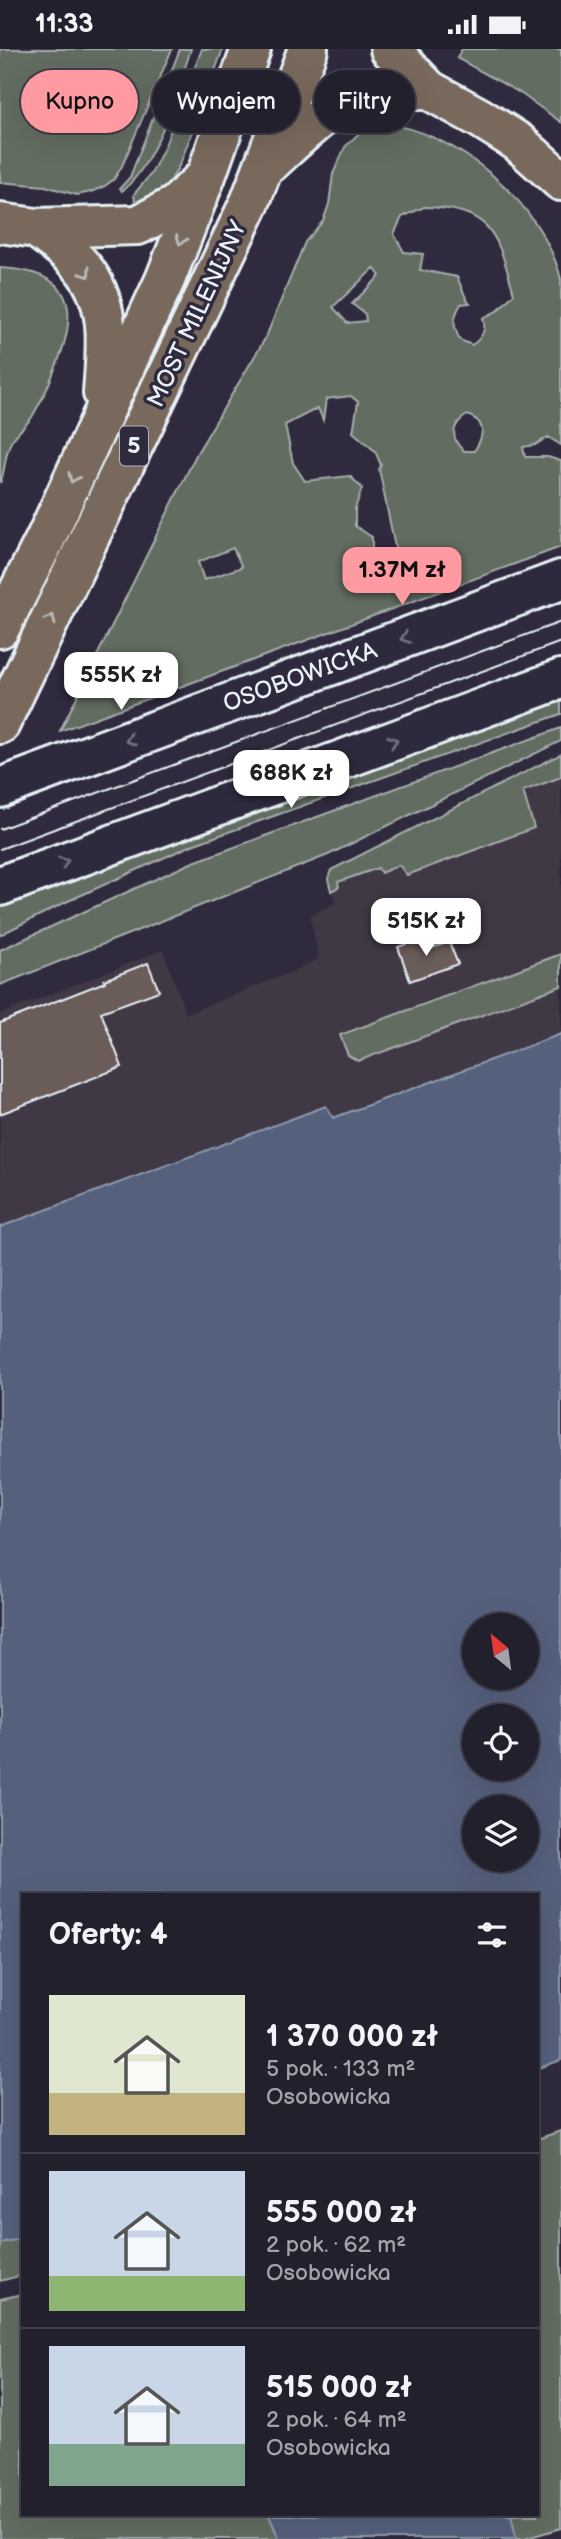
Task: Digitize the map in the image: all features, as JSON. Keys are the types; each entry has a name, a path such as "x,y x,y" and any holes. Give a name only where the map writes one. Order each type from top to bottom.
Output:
{"main road":[{"name":"5","path":"0,628 45,540 165,280 206,176 251,49"},
{"name":"5","path":"265,167 308,49"},
{"path":"390,49 429,90 518,142 561,181"},
{"path":"265,167 310,127 356,96 387,90 429,90"},
{"name":"MOST MILENIJNY","path":"0,724 108,502 265,167"},
{"path":"18,226 138,225 176,205 206,176"},
{"path":"18,226 82,266 102,299 107,333 101,416"}],"street":[{"name":"OSOBOWICKA","path":"0,788 561,580"},
{"path":"0,886 561,679"}],"shaded area":[{"path":"561,777 561,1034 333,1118 326,1106 0,1227 0,1014 163,950 186,1014 284,975 319,959 310,916 336,903 331,891 339,887 337,883 379,867 381,873 399,864 533,828 523,791"}],"green space":[{"path":"0,49 172,49 163,70 152,70 152,96 138,129 138,70 21,70 21,133 136,133 114,179 91,192 77,195 45,186 0,182"},
{"path":"180,49 191,49 184,70 172,70"},
{"path":"202,49 223,49 215,70 194,70"},
{"path":"462,49 561,49 561,122 520,93 457,58"},
{"path":"152,121 152,133 160,133 145,163 122,191 120,188 130,177"},
{"path":"415,131 439,140 493,175 516,198 536,224 551,251 561,279 561,445 548,437 535,445 523,447 525,457 548,457 561,461 561,547 60,731 197,453 266,337 305,242 323,221 329,204 333,174 345,147 359,133 415,133","holes":["424,207 465,213 478,220 488,229 502,255 514,294 497,311 483,318 483,333 472,345 460,340 455,326 456,314 461,304 470,303 457,277 420,270 423,254 404,252 394,234 402,217","374,268 380,276 352,304 365,314 366,321 347,323 333,307","351,396 358,402 353,432 375,451 381,465 379,469 396,552 386,560 372,554 372,537 355,526 355,509 362,488 350,476 305,481 293,463 285,425 318,408 323,420 326,399","467,415 481,425 480,440 474,451 464,451 456,442 455,428","233,548 242,567 204,580 198,562","437,555 448,564 451,572 413,588 391,590 386,584 411,575 413,566 420,564 423,573 433,570 432,558"]},
{"path":"170,133 192,133 170,182 156,199 136,211 134,194 151,174"},
{"path":"0,268 43,276 56,285 65,297 68,328 42,399 32,417 11,442 0,483"},
{"path":"561,695 561,714 192,845 0,935 0,899"},
{"path":"561,728 561,741 328,855 0,985 0,950 191,863"},
{"path":"561,754 561,777 523,791 534,828 407,875 399,865 381,873 378,868 338,882 339,887 331,891 328,879 331,870"},
{"path":"561,954 561,986 358,1061 348,1055 340,1035"},
{"path":"561,2131 561,2528 516,2539 511,2516 539,2516 539,2138"},
{"path":"21,2238 21,2276 0,2281 0,2243"},
{"path":"21,2294 21,2516 269,2516 279,2539 0,2539 0,2299"}],"water":[{"path":"561,1034 561,2060 539,2068 539,1893 21,1893 21,2238 0,2243 0,1227 326,1106 333,1118"},
{"path":"269,2516 511,2516 516,2539 279,2539"}],"building":[{"path":"425,937 429,949 449,942 458,964 410,981 398,947"},
{"path":"148,963 159,991 101,1012 122,1067 0,1114 0,1023"}],"tram line":[{"path":"0,829 561,622"},
{"path":"0,849 561,642"}]}
